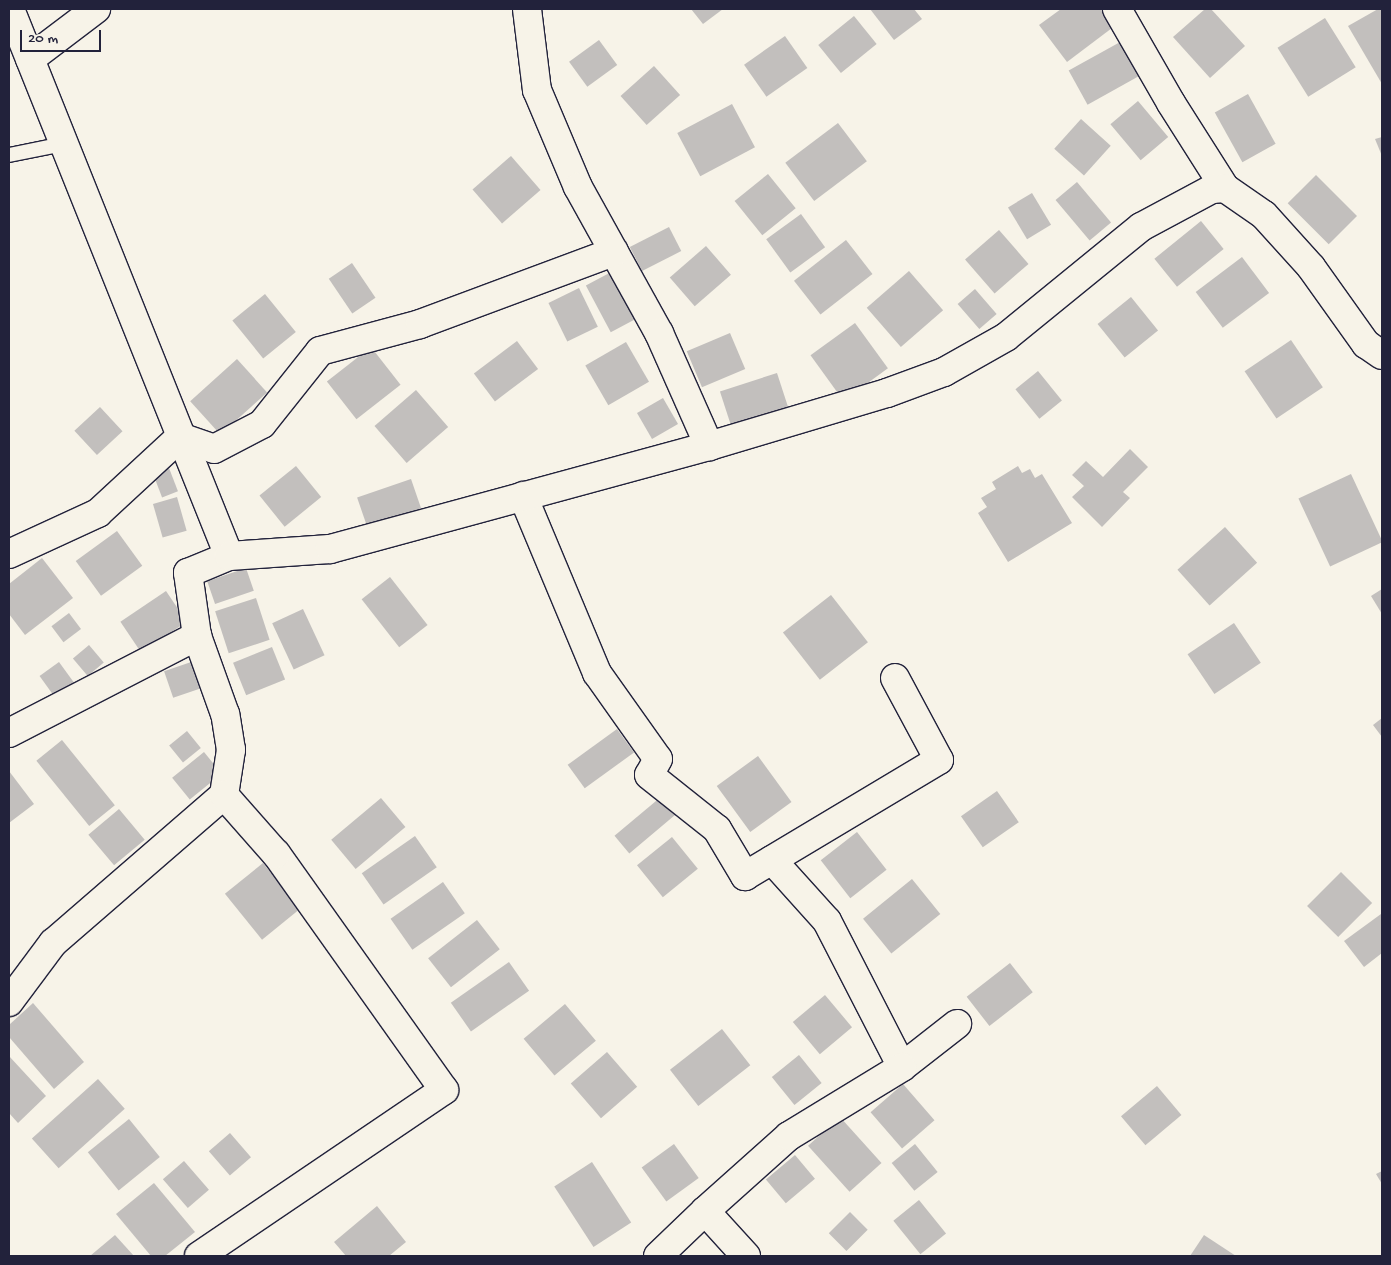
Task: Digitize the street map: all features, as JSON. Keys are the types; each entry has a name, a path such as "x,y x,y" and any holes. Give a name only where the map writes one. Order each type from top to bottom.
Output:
{"street":[{"path":"10,9 229,556"},
{"path":"30,59 96,9"},
{"path":"527,9 537,90 578,187 659,333 708,446"},
{"path":"1117,9 1171,103 1225,188 1264,215 1311,267 1366,344 1382,355"},
{"path":"9,1002 52,943 224,795 231,750 225,714 197,636 188,574 229,556 330,549 708,446 887,393 944,372 1006,337 1141,227 1193,196 1225,188"},
{"path":"180,436 214,449 262,424 320,351 420,324 614,252"},
{"path":"9,554 98,513 180,436"},
{"path":"523,496 598,673 658,759 649,775 717,829 745,876 939,760 895,678"},
{"path":"9,733 197,636"},
{"path":"199,1256 444,1090 276,854 224,795"},
{"path":"772,860 827,921 902,1067"},
{"path":"658,1256 789,1136 902,1067 957,1024"},
{"path":"705,1211 746,1256"}],"lane":[{"path":"9,155 63,144"}],"building":[{"path":"691,9 723,9 703,24"},
{"path":"870,9 914,9 922,19 894,40"},
{"path":"1061,9 1103,9 1116,25 1067,62 1039,25"},
{"path":"1205,9 1211,9 1245,46 1210,78 1173,37"},
{"path":"1378,9 1382,9 1382,84 1348,26"},
{"path":"854,16 877,44 841,73 818,45"},
{"path":"1325,18 1356,67 1308,97 1278,48"},
{"path":"785,36 807,68 766,97 744,65"},
{"path":"599,40 617,65 587,87 569,62"},
{"path":"1122,41 1141,75 1088,105 1069,71"},
{"path":"654,66 680,95 647,125 621,96"},
{"path":"1248,94 1276,144 1242,162 1215,112"},
{"path":"1138,101 1168,137 1141,160 1110,124"},
{"path":"732,104 755,147 700,176 677,133"},
{"path":"1081,119 1111,146 1084,175 1054,149"},
{"path":"838,123 867,161 814,201 785,163"},
{"path":"1382,137 1382,156 1375,139"},
{"path":"511,156 541,190 502,223 473,189"},
{"path":"768,174 796,208 762,235 735,201"},
{"path":"1316,175 1357,216 1329,244 1288,203"},
{"path":"1077,182 1111,223 1090,241 1056,200"},
{"path":"1032,193 1051,225 1027,239 1008,207"},
{"path":"801,214 825,247 790,272 766,239"},
{"path":"1201,221 1224,249 1177,287 1154,259"},
{"path":"669,227 681,251 642,271 630,247"},
{"path":"999,230 1029,264 995,293 965,260"},
{"path":"846,240 872,274 820,315 794,281"},
{"path":"706,246 731,275 695,306 670,277"},
{"path":"1242,257 1269,293 1223,328 1196,292"},
{"path":"352,263 375,298 352,313 329,279"},
{"path":"615,270 640,317 611,332 586,285"},
{"path":"909,271 943,310 901,347 867,308"},
{"path":"579,288 598,327 567,342 548,303"},
{"path":"975,289 997,314 979,329 958,304"},
{"path":"265,294 296,332 263,359 232,320"},
{"path":"1131,297 1158,330 1125,357 1098,324"},
{"path":"855,323 888,368 843,401 811,355"},
{"path":"730,333 745,369 702,387 687,351"},
{"path":"1291,340 1323,387 1276,419 1245,371"},
{"path":"517,341 538,369 495,401 474,373"},
{"path":"626,342 649,382 608,405 585,366"},
{"path":"371,347 401,385 356,419 327,381"},
{"path":"237,359 267,392 220,435 190,401"},
{"path":"1038,371 1062,401 1039,419 1015,389"},
{"path":"777,373 789,411 732,430 720,392"},
{"path":"416,390 448,427 407,463 374,426"},
{"path":"663,398 678,424 652,439 637,413"},
{"path":"100,407 123,431 97,455 74,431"},
{"path":"1130,449 1148,467 1123,492 1130,498 1102,527 1072,497 1084,486 1072,475 1086,461 1103,477"},
{"path":"296,466 321,497 285,527 259,496"},
{"path":"1018,466 1022,473 1030,469 1035,478 1042,474 1072,523 1008,562 978,513 987,507 981,498 996,489 992,482"},
{"path":"169,468 178,491 162,497 153,474"},
{"path":"1351,474 1382,542 1330,566 1298,499"},
{"path":"411,479 421,508 367,527 357,498"},
{"path":"177,497 187,531 163,538 153,504"},
{"path":"1225,527 1257,563 1210,605 1177,570"},
{"path":"117,531 142,566 101,596 76,561"},
{"path":"42,558 73,598 25,635 9,614 9,584"},
{"path":"246,568 254,591 215,604 207,581"},
{"path":"390,577 428,625 399,647 362,599"},
{"path":"1382,589 1382,614 1371,596"},
{"path":"166,591 187,622 141,652 120,622"},
{"path":"831,595 868,642 820,680 783,633"},
{"path":"256,598 270,640 229,653 215,611"},
{"path":"303,609 325,655 294,670 272,623"},
{"path":"69,613 81,629 63,642 51,626"},
{"path":"1234,623 1261,663 1214,694 1188,654"},
{"path":"89,645 104,663 88,676 73,658"},
{"path":"272,647 285,679 246,695 233,663"},
{"path":"200,659 209,685 173,698 164,671"},
{"path":"59,662 74,683 55,697 40,676"},
{"path":"1382,718 1382,737 1373,725"},
{"path":"617,729 634,752 585,788 568,765"},
{"path":"187,731 201,748 183,763 169,745"},
{"path":"62,740 115,805 89,826 36,761"},
{"path":"204,752 222,774 190,800 172,778"},
{"path":"758,756 792,802 750,832 717,786"},
{"path":"9,771 34,804 9,823"},
{"path":"997,791 1019,822 983,847 961,816"},
{"path":"662,796 677,814 629,853 615,836"},
{"path":"381,798 405,827 356,869 331,840"},
{"path":"119,809 145,840 114,865 88,835"},
{"path":"857,832 887,870 850,898 821,860"},
{"path":"415,836 437,867 384,904 362,873"},
{"path":"672,837 698,869 663,897 637,865"},
{"path":"263,863 300,909 262,940 225,894"},
{"path":"1341,872 1372,903 1338,937 1307,906"},
{"path":"912,879 940,914 891,954 863,919"},
{"path":"443,882 465,913 412,950 391,919"},
{"path":"1381,914 1382,953 1364,967 1344,941"},
{"path":"477,920 500,949 451,987 428,958"},
{"path":"509,962 529,991 471,1031 451,1003"},
{"path":"1010,963 1033,992 989,1026 967,997"},
{"path":"825,995 852,1027 820,1054 793,1022"},
{"path":"33,1003 84,1062 54,1089 9,1037 9,1025"},
{"path":"565,1004 596,1041 554,1075 524,1039"},
{"path":"722,1029 750,1065 698,1106 670,1070"},
{"path":"607,1052 637,1087 601,1118 571,1083"},
{"path":"799,1055 822,1083 794,1105 772,1077"},
{"path":"9,1056 46,1096 18,1123 9,1113"},
{"path":"98,1079 125,1109 59,1168 32,1139"},
{"path":"903,1084 934,1120 902,1148 871,1112"},
{"path":"1157,1086 1181,1115 1145,1145 1121,1116"},
{"path":"840,1117 881,1163 850,1192 808,1146"},
{"path":"129,1119 160,1157 119,1190 88,1152"},
{"path":"230,1133 251,1157 230,1176 209,1151"},
{"path":"674,1144 699,1178 666,1201 642,1168"},
{"path":"915,1144 938,1172 914,1191 892,1163"},
{"path":"795,1155 815,1179 786,1203 766,1179"},
{"path":"184,1161 209,1190 188,1208 163,1179"},
{"path":"592,1162 631,1222 593,1247 554,1187"},
{"path":"1382,1171 1382,1184 1376,1174"},
{"path":"154,1183 195,1232 165,1256 151,1256 116,1214"},
{"path":"919,1200 946,1233 920,1254 893,1221"},
{"path":"377,1206 406,1242 389,1256 346,1256 334,1242"},
{"path":"850,1212 868,1230 846,1251 829,1233"},
{"path":"115,1235 134,1256 90,1256"},
{"path":"1204,1235 1236,1256 1190,1256"}]}
